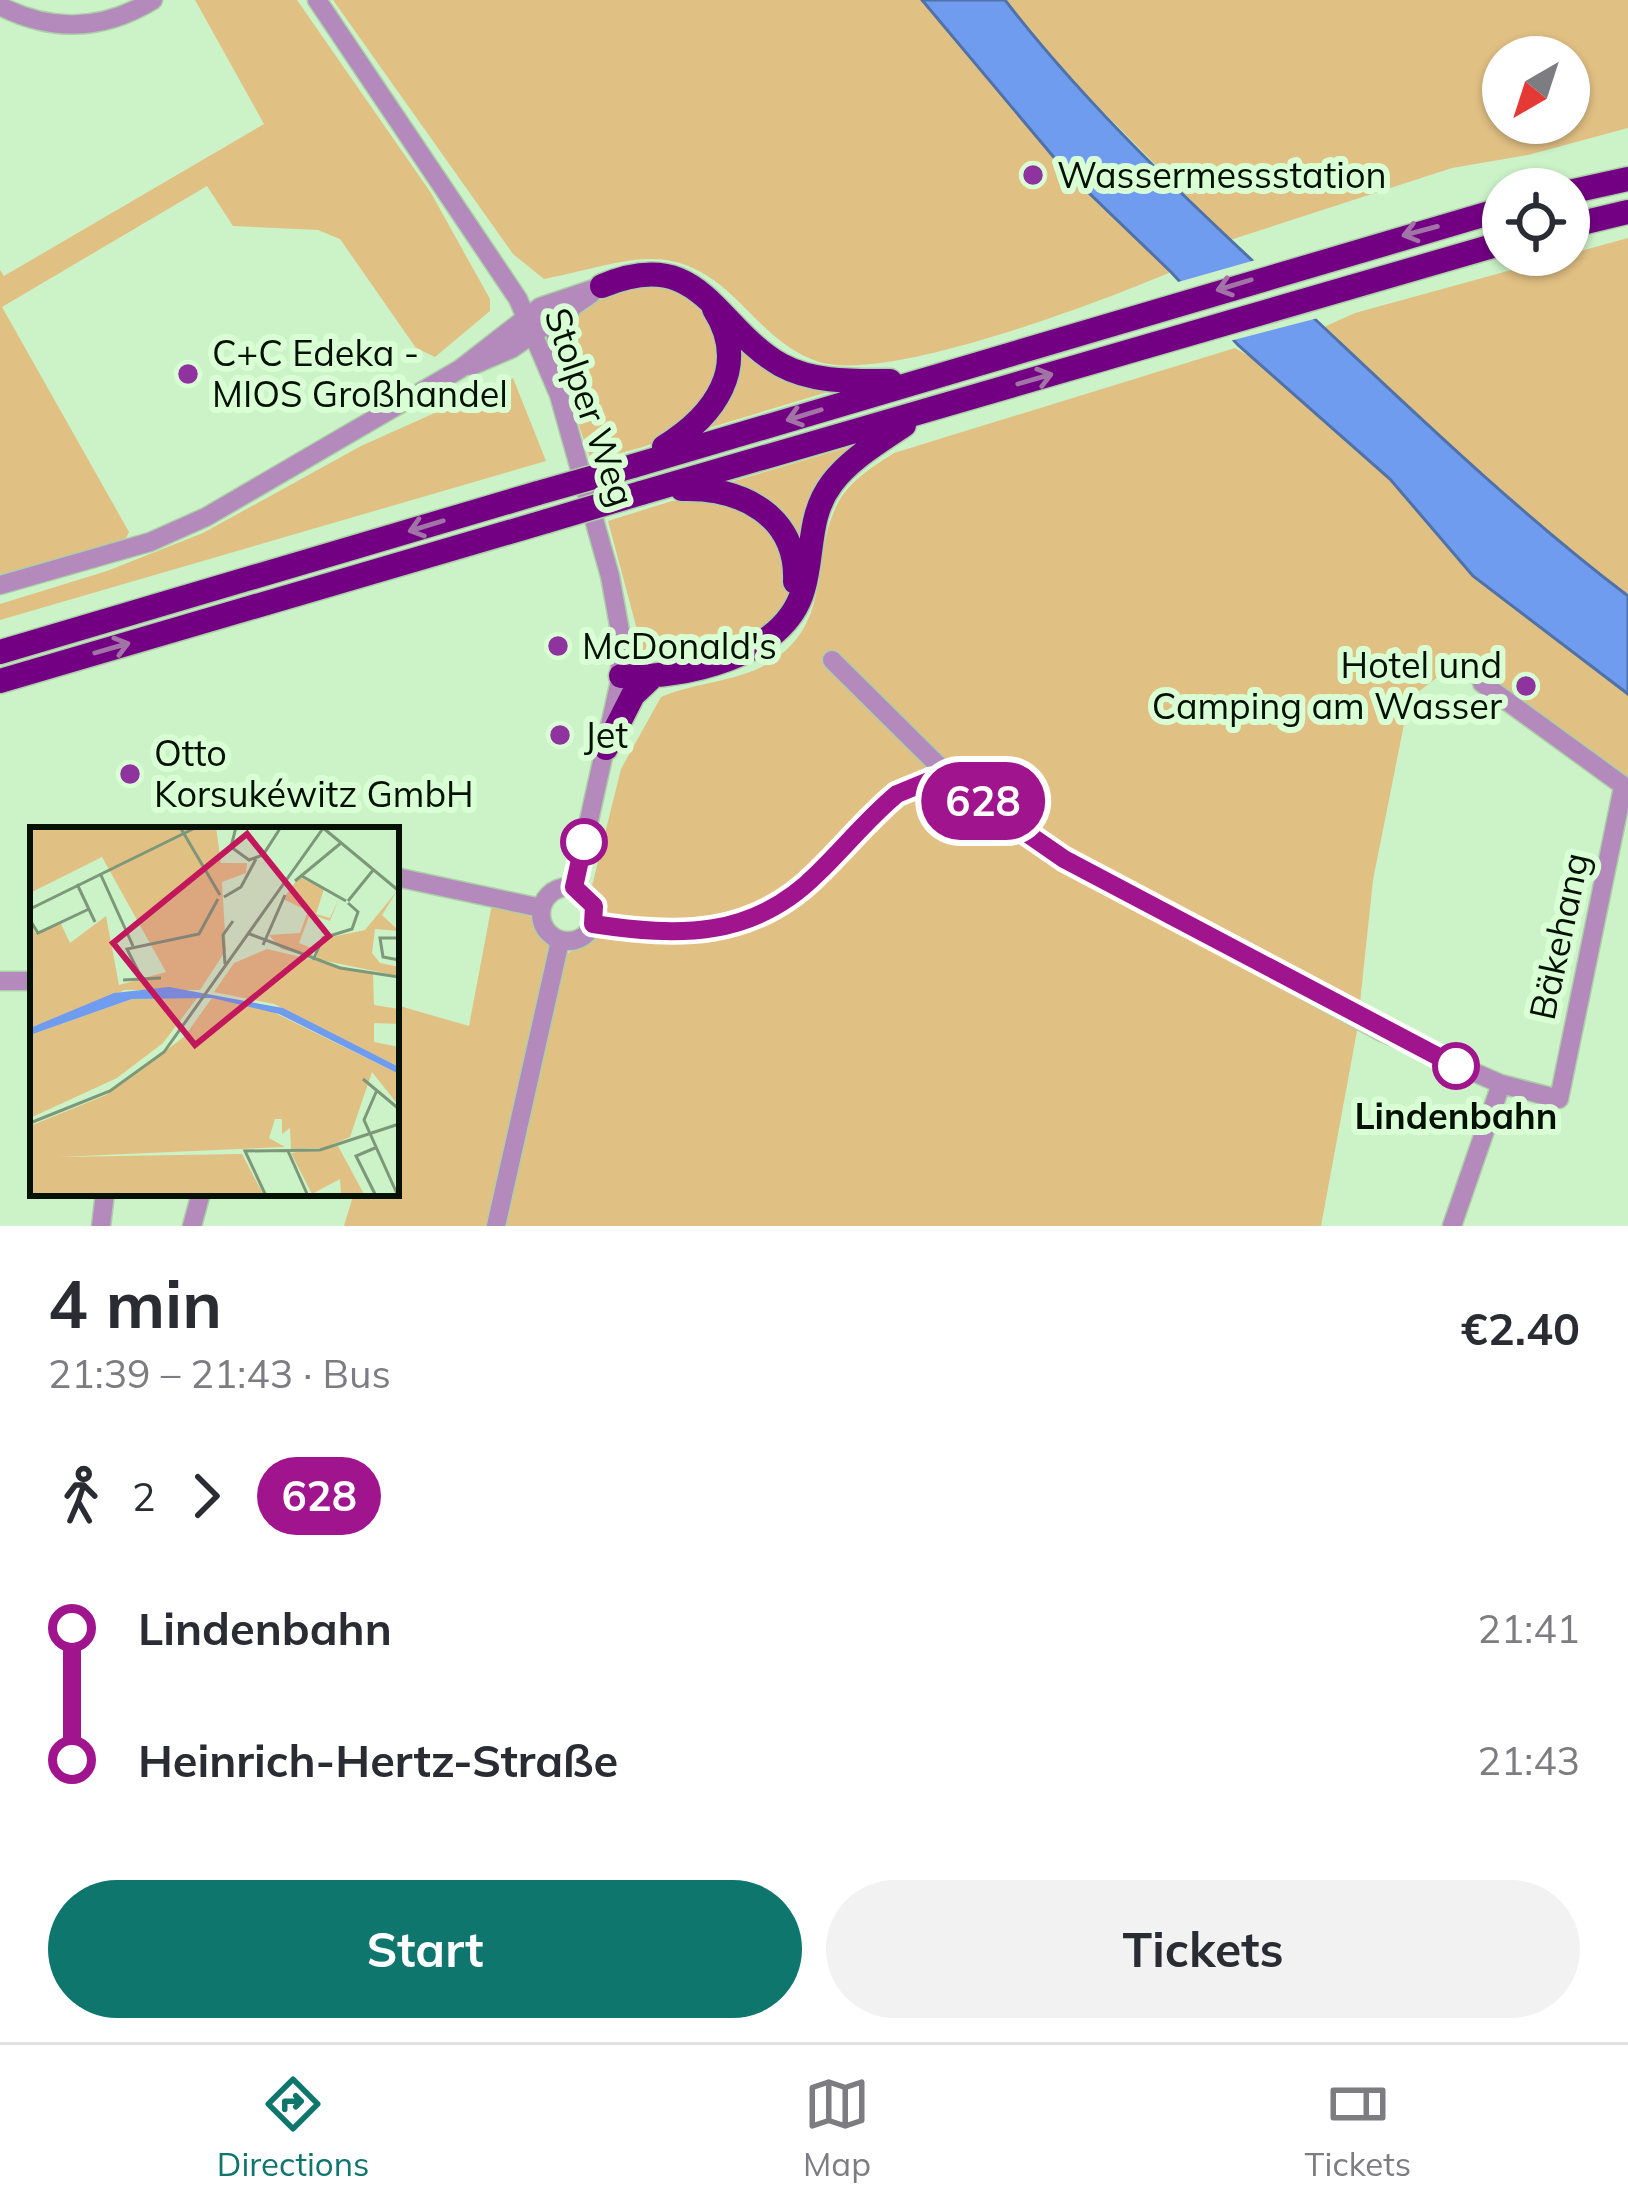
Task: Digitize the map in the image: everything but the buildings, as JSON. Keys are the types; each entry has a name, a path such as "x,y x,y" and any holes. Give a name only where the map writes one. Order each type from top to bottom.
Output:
{"highway":[{"path":"1590,187 1628,178"},
{"path":"1590,221 1628,212"},
{"path":"0,652 1482,214"},
{"path":"0,681 1482,249"},
{"path":"602,286 645,273 683,281 703,291 782,365 845,381 916,381"},
{"path":"633,466 697,427 723,389 728,349 721,320 703,291"},
{"path":"622,668 653,676 716,660 747,651 788,620 802,594 813,522 831,484 868,449 926,410"},
{"path":"648,491 726,492 771,516 783,530 795,571 788,620"},
{"path":"622,668 716,660"},
{"path":"606,748 633,695 653,676"}],"street":[{"path":"0,6 45,23 81,25 119,20 153,0"},
{"name":"Stolper Weg","path":"317,0 462,208 531,324 559,395 620,617 622,668 574,887"},
{"path":"0,585 150,542 206,517 602,286"},
{"path":"531,324 572,308 602,286"},
{"path":"559,395 556,335 572,308"},
{"path":"832,660 957,785 1064,859 1429,1055 1501,1084 1451,1226"},
{"name":"Bäkehang","path":"1482,683 1625,788 1558,1099 1501,1084"},
{"path":"593,924 712,933 757,918 795,895 897,794 931,780 957,785"},
{"path":"399,878 541,908"},
{"path":"574,887 594,906 593,924 577,940 560,941 542,924 541,908 553,891 574,887"},
{"path":"496,1226 560,941"},
{"path":"101,1226 105,1196"},
{"path":"192,1226 200,1196"}],"shaded area":[{"path":"195,0 297,0 431,193 490,299 490,311 435,357 416,348 340,239 318,230 233,226 207,186 2,307 129,532 125,540 0,575 0,270 4,276 264,124"},
{"path":"333,0 922,0 1062,167 1171,272 995,336 894,361 851,365 819,362 797,352 720,285 673,261 627,261 544,279 513,254"},
{"path":"1005,0 1628,0 1628,128 1590,138 1590,36 1482,36 1482,144 1569,144 1452,168 1230,240 1058,66"},
{"path":"1628,238 1628,596 1538,527 1324,327 1355,313 1490,276 1590,276 1590,248"},
{"path":"643,283 689,299 704,312 720,344 718,363 710,384 671,434 643,447 591,460 567,376 566,350 572,327 586,308 609,293"},
{"path":"728,334 841,388 702,430"},
{"path":"1235,348 1271,369 1390,479 1474,576 1628,694 1628,782 1461,659 1409,699 1373,880 1357,1031 1321,1226 344,1226 353,1196 399,1196 399,1006 469,1026 492,904 528,914 564,956 603,930 605,913 591,890 621,769 661,697 762,667 793,643 813,605 830,522 839,501 850,486 894,453"},
{"path":"513,378 546,461 0,620 0,604 107,571 203,533 361,446"},
{"path":"866,442 803,545 794,546 714,487"},
{"path":"710,497 769,525 788,573 786,602 775,620 735,645 686,656 643,652 608,521 672,501"}],"water":[{"path":"922,0 1005,0 1077,86 1195,206 1470,463 1628,596 1628,694 1473,576 1390,479 1238,345 1171,272 1062,167"}],"pier":[{"path":"1259,259 1322,317 1226,342 1171,284"}],"bus line":[{"name":"628","path":"584,842 574,887 594,906 593,924 650,932 712,933 757,918 795,895 897,794 912,785 945,780 971,792 1064,859 1382,1032 1456,1066"}],"place":[{"name":"Wassermessstation","path":"1033,175"},
{"name":"C+C Edeka - MIOS Großhandel","path":"188,374"},
{"name":"McDonald's","path":"558,646"},
{"name":"Hotel und Camping am Wasser","path":"1526,686"},
{"name":"Jet","path":"560,735"},
{"name":"Otto Korsukéwitz GmbH","path":"130,774"},
{"name":"Lindenbahn","path":"1456,1066"}]}
